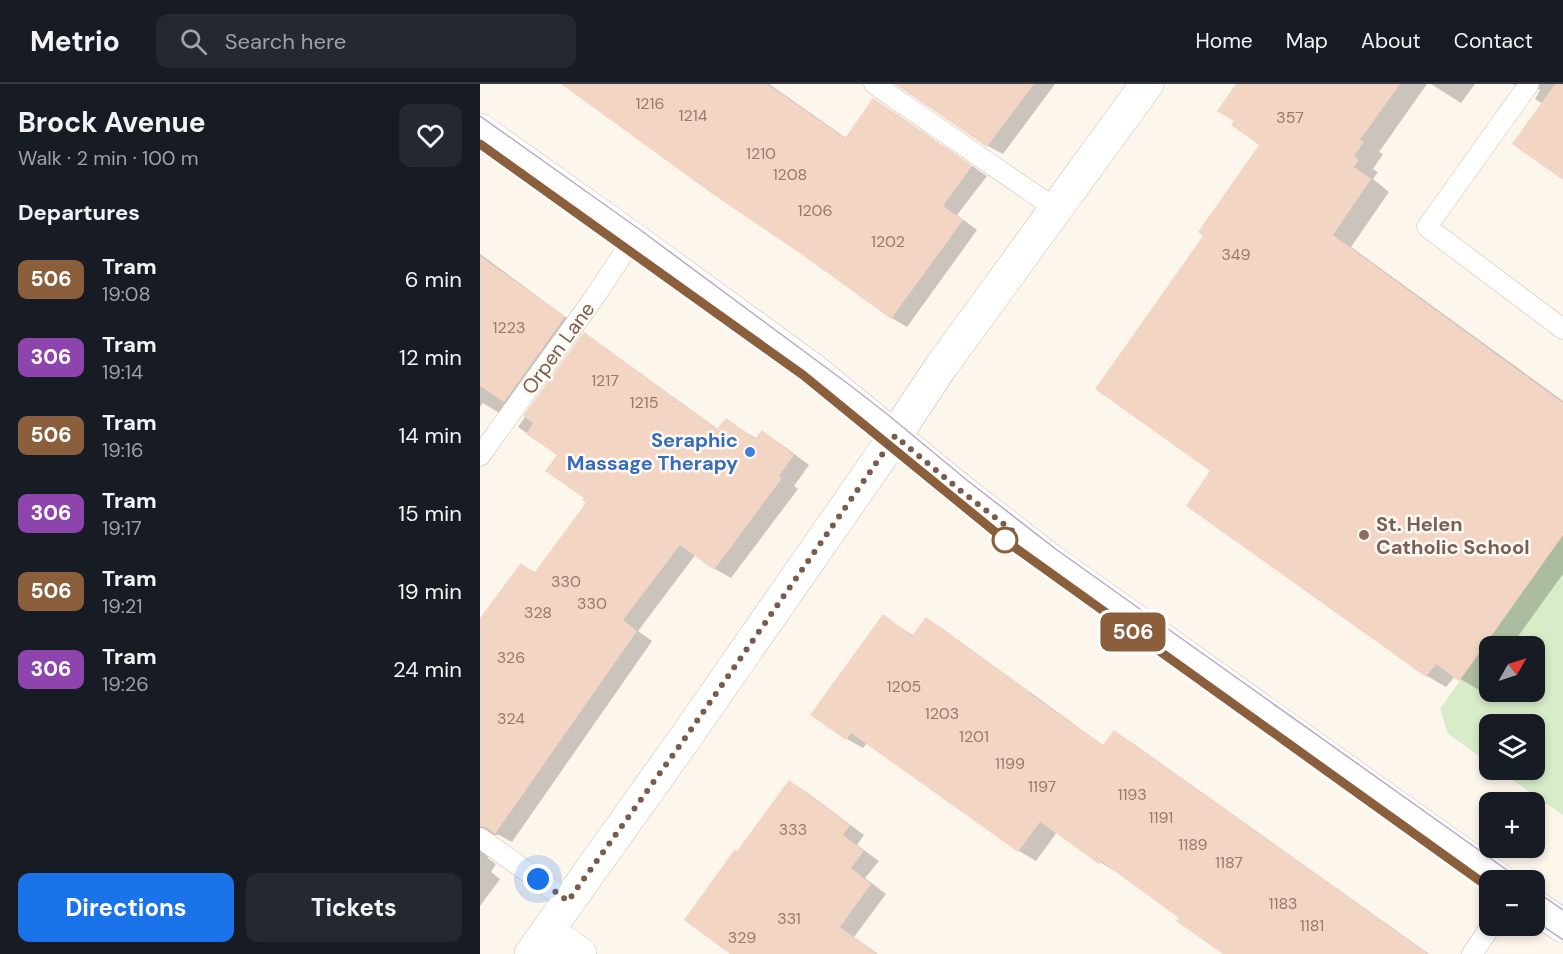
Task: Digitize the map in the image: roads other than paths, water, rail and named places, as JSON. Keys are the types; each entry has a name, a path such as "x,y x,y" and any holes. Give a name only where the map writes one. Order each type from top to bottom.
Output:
{"main road":[{"path":"580,954 539,942 683,741 940,368 1147,84"},
{"path":"480,130 633,238 813,370 961,491 1050,560 1485,870"},
{"path":"1545,914 1563,926"}],"lane":[{"path":"873,84 1056,209"},
{"path":"1529,84 1427,227 1563,329"},
{"name":"Orpen Lane","path":"480,456 596,295 633,238"},
{"path":"480,838 568,901"},
{"path":"1472,954 1484,936"}],"tram line":[{"path":"480,116 639,229 851,386 1057,550 1507,870"},
{"path":"480,144 803,375 1009,544 1479,880"},
{"name":"506","path":"480,144 803,375 1010,544 1479,880"},
{"path":"1545,898 1563,910"},
{"path":"1545,928 1563,940"}],"place":[{"name":"Seraphic Massage Therapy","path":"750,452"},
{"name":"St. Helen Catholic School","path":"1364,535"}]}
